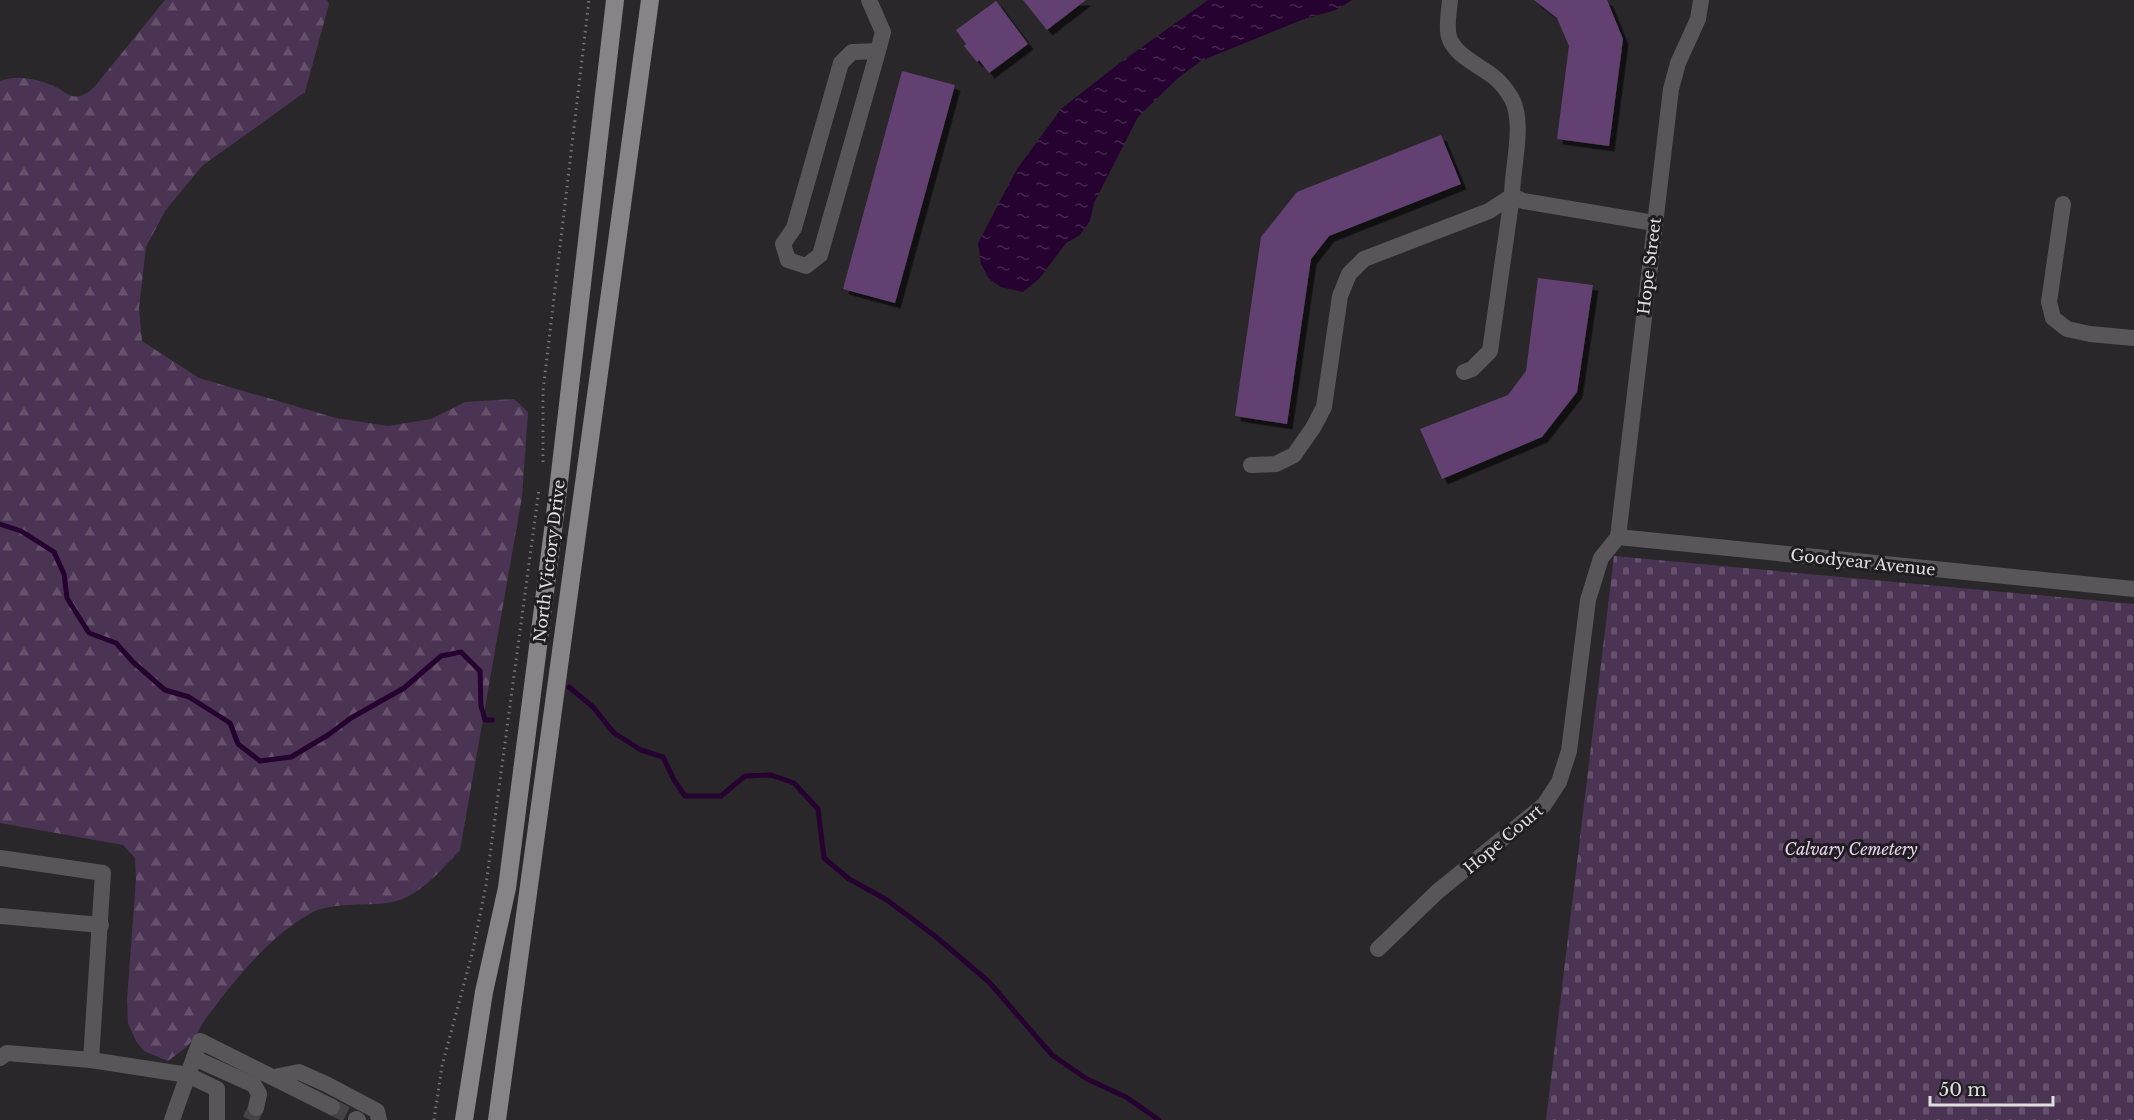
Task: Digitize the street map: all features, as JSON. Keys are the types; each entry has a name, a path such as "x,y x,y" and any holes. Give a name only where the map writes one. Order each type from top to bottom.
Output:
{"main road":[{"name":"North Victory Drive","path":"464,1120 484,992 507,888 557,499 615,0"},
{"name":"North Victory Drive","path":"497,1120 650,0"}],"street":[{"path":"869,0 883,32 878,51 820,255 806,266 788,260 783,244 794,228 841,63 852,52 878,51"},
{"path":"1450,0 1448,20 1450,39 1470,61 1496,78 1512,99 1518,116 1512,196 1490,351 1472,369 1464,372"},
{"name":"Hope Street","path":"1618,537 1671,89 1678,63 1698,19 1701,0"},
{"path":"1512,196 1523,201 1654,223"},
{"path":"1251,465 1276,464 1294,455 1313,428 1324,406 1340,296 1349,274 1364,259 1490,211 1512,196"},
{"path":"2062,204 2049,302 2053,318 2067,329 2090,334 2134,338"},
{"name":"Hope Court","path":"1378,949 1437,892 1544,805 1559,782 1569,751 1588,600 1601,558 1618,537"},
{"name":"Goodyear Avenue","path":"1618,537 2134,588"},
{"path":"0,858 103,873 91,1060"},
{"path":"0,916 101,925"},
{"path":"172,1120 200,1041 332,1107"},
{"path":"0,1058 7,1053 91,1060 188,1075 217,1089 218,1120"},
{"path":"194,1058 254,1085 259,1094 256,1108"},
{"path":"274,1077 299,1072 377,1111 379,1120"}],"path":[{"path":"543,466 543,391 589,0"},
{"path":"435,1120 442,1066 473,950 486,885 540,486"}],"green space":[{"path":"165,0 327,0 329,4 305,92 202,166 165,211 146,247 139,308 142,341 199,378 336,418 388,426 431,419 465,402 514,399 528,412 522,497 460,850 428,883 409,896 387,903 328,907 296,922 256,958 207,1017 190,1043 168,1061 144,1051 136,1041 128,1023 127,1000 136,879 135,858 123,845 0,823 0,81 13,78 34,79 48,83 76,97 84,95 95,86"},
{"name":"Calvary Cemetery","path":"1614,556 2134,604 2134,1120 1546,1120"}],"water":[{"path":"1208,0 1352,0 1336,10 1304,19 1201,61 1178,78 1138,117 1094,203 1090,221 1080,235 1066,243 1039,279 1023,292 1001,287 989,279 981,264 978,243 1017,169 1061,109 1121,62"}],"building":[{"path":"1023,0 1086,0 1047,30"},
{"path":"1534,0 1607,0 1623,39 1609,146 1557,139 1569,46 1557,18"},
{"path":"996,1 1028,44 989,73 964,46 966,44 956,30"},
{"path":"902,71 955,85 895,303 843,289"},
{"path":"1441,135 1461,184 1329,236 1311,259 1287,424 1235,416 1261,237 1297,192"},
{"path":"1538,278 1593,285 1577,392 1542,437 1442,479 1420,429 1508,395 1526,371"}],"waterway":[{"path":"0,524 21,531 54,552 64,574 67,598 89,633 116,643 133,662 165,690 189,697 230,723 238,744 260,761 291,757 351,718 404,688 441,656 461,652 480,671 481,706 485,720 492,720"},
{"path":"569,687 593,707 614,733 641,750 663,757 685,796 721,796 745,776 771,775 794,783 818,809 824,858 849,879 887,900 935,936 989,982 1052,1055 1087,1079 1126,1097 1159,1120"}],"tunnel":[{"path":"332,1107 356,1119"},
{"path":"250,1120 256,1108"}]}
